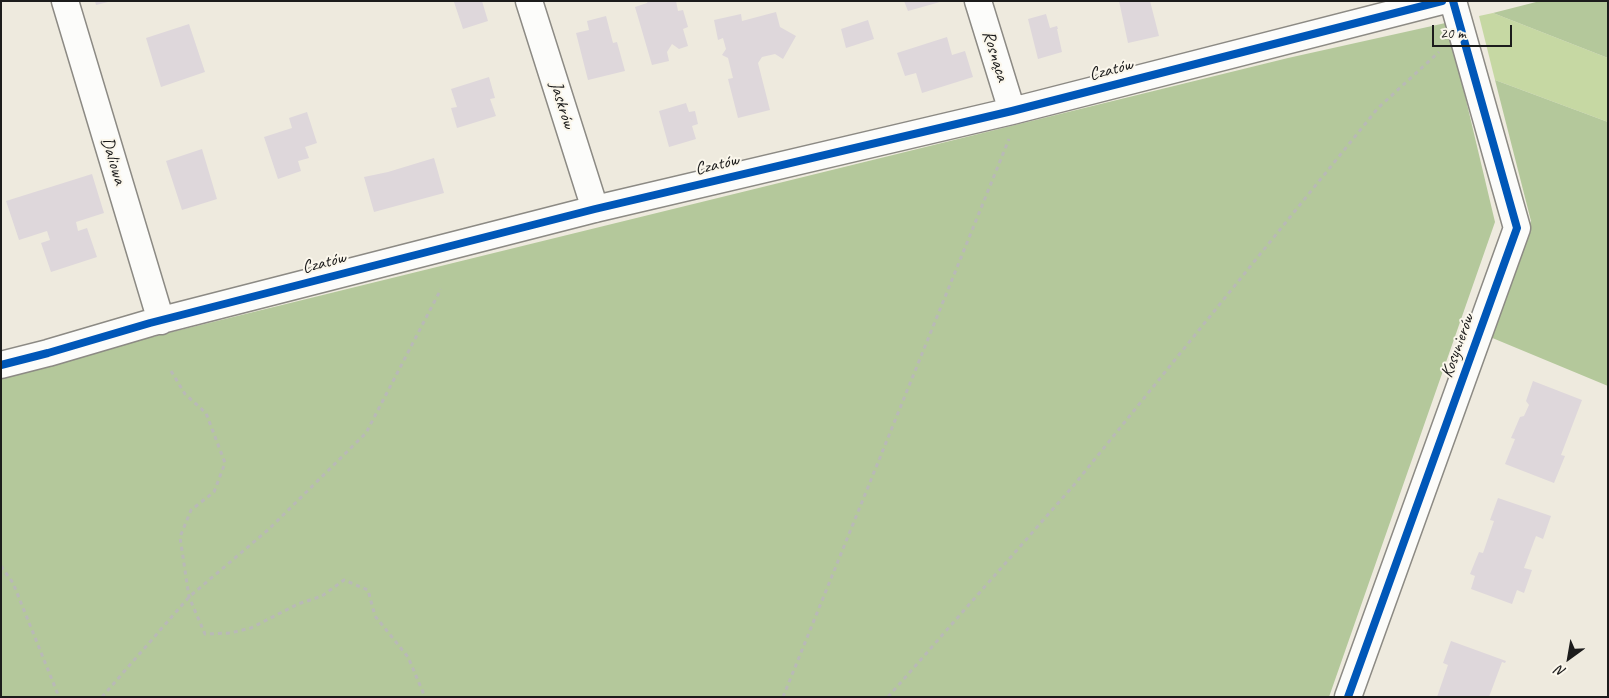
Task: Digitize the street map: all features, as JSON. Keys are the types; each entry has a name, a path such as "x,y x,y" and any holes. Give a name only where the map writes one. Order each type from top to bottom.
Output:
{"street":[{"name":"Daliowa","path":"65,1 161,321"},
{"name":"Jaskrów","path":"529,1 595,209"},
{"name":"Rosnąca","path":"978,1 1012,110"},
{"name":"Czatów","path":"1,365 161,321 595,209 1012,110 1442,1"},
{"name":"Kosynierów","path":"1348,697 1516,228 1453,1"}],"path":[{"path":"888,697 1074,485 1378,108 1445,47"},
{"path":"783,697 1011,136"},
{"path":"102,697 189,597 270,529 366,433 441,289"},
{"path":"171,371 185,394 206,413 225,463 214,492 191,510 180,537 189,597 205,634 230,633 251,628 298,604 322,596 344,580 368,590 375,616 408,657 425,697"},
{"path":"1,566 13,584 59,697"}],"green space":[{"path":"1540,1 1608,1 1608,58 1493,13"},
{"path":"1493,13 1608,58 1608,122 1495,80 1479,16"},
{"path":"1450,22 1452,41 1495,222 1329,697 1,697 1,374 1288,58"},
{"path":"1495,80 1608,122 1608,386 1490,337 1531,221"}],"building":[{"path":"95,1 108,1 108,2 96,5"},
{"path":"482,1 488,21 463,29 454,2"},
{"path":"648,1 676,1 678,11 683,10 688,27 683,29 688,46 679,49 672,44 667,52 669,61 652,65 635,7"},
{"path":"904,1 940,1 940,2 908,11"},
{"path":"1119,1 1150,1 1159,36 1128,43"},
{"path":"776,12 780,27 796,36 783,59 775,54 762,57 758,63 770,110 738,118 728,79 733,78 728,58 722,55 726,49 723,38 718,40 714,20 741,14 742,21"},
{"path":"1046,14 1050,28 1057,26 1062,52 1038,59 1028,19"},
{"path":"606,16 613,43 617,42 625,71 588,80 576,33 589,30 587,21"},
{"path":"868,20 874,39 846,48 841,29"},
{"path":"189,24 205,72 161,87 146,38"},
{"path":"947,37 952,55 965,51 973,77 922,93 916,73 905,76 897,53"},
{"path":"489,77 495,98 490,99 496,116 457,128 451,108 457,107 451,89"},
{"path":"686,103 689,112 695,111 698,124 692,126 696,139 669,147 659,111"},
{"path":"307,112 317,143 305,147 309,158 298,161 301,171 278,179 264,137 292,128 289,118"},
{"path":"202,149 217,199 182,210 166,161"},
{"path":"434,158 444,193 374,212 364,177"},
{"path":"92,174 104,213 76,222 78,231 87,228 97,257 51,272 41,243 50,240 47,231 19,240 6,201"},
{"path":"1533,381 1582,400 1561,455 1565,456 1554,483 1505,464 1515,439 1511,438 1520,417 1524,416 1529,405 1526,401"},
{"path":"1498,498 1551,516 1543,539 1536,536 1524,568 1532,570 1524,593 1517,590 1512,604 1471,589 1475,576 1470,574 1479,552 1483,553 1494,521 1490,520"},
{"path":"1451,641 1506,661 1505,663 1502,662 1489,697 1437,697 1448,665 1443,663"}],"cycle path":[{"path":"1,365 150,323 595,209 1012,111 1442,1"},
{"path":"1348,697 1517,228 1453,1"}]}
